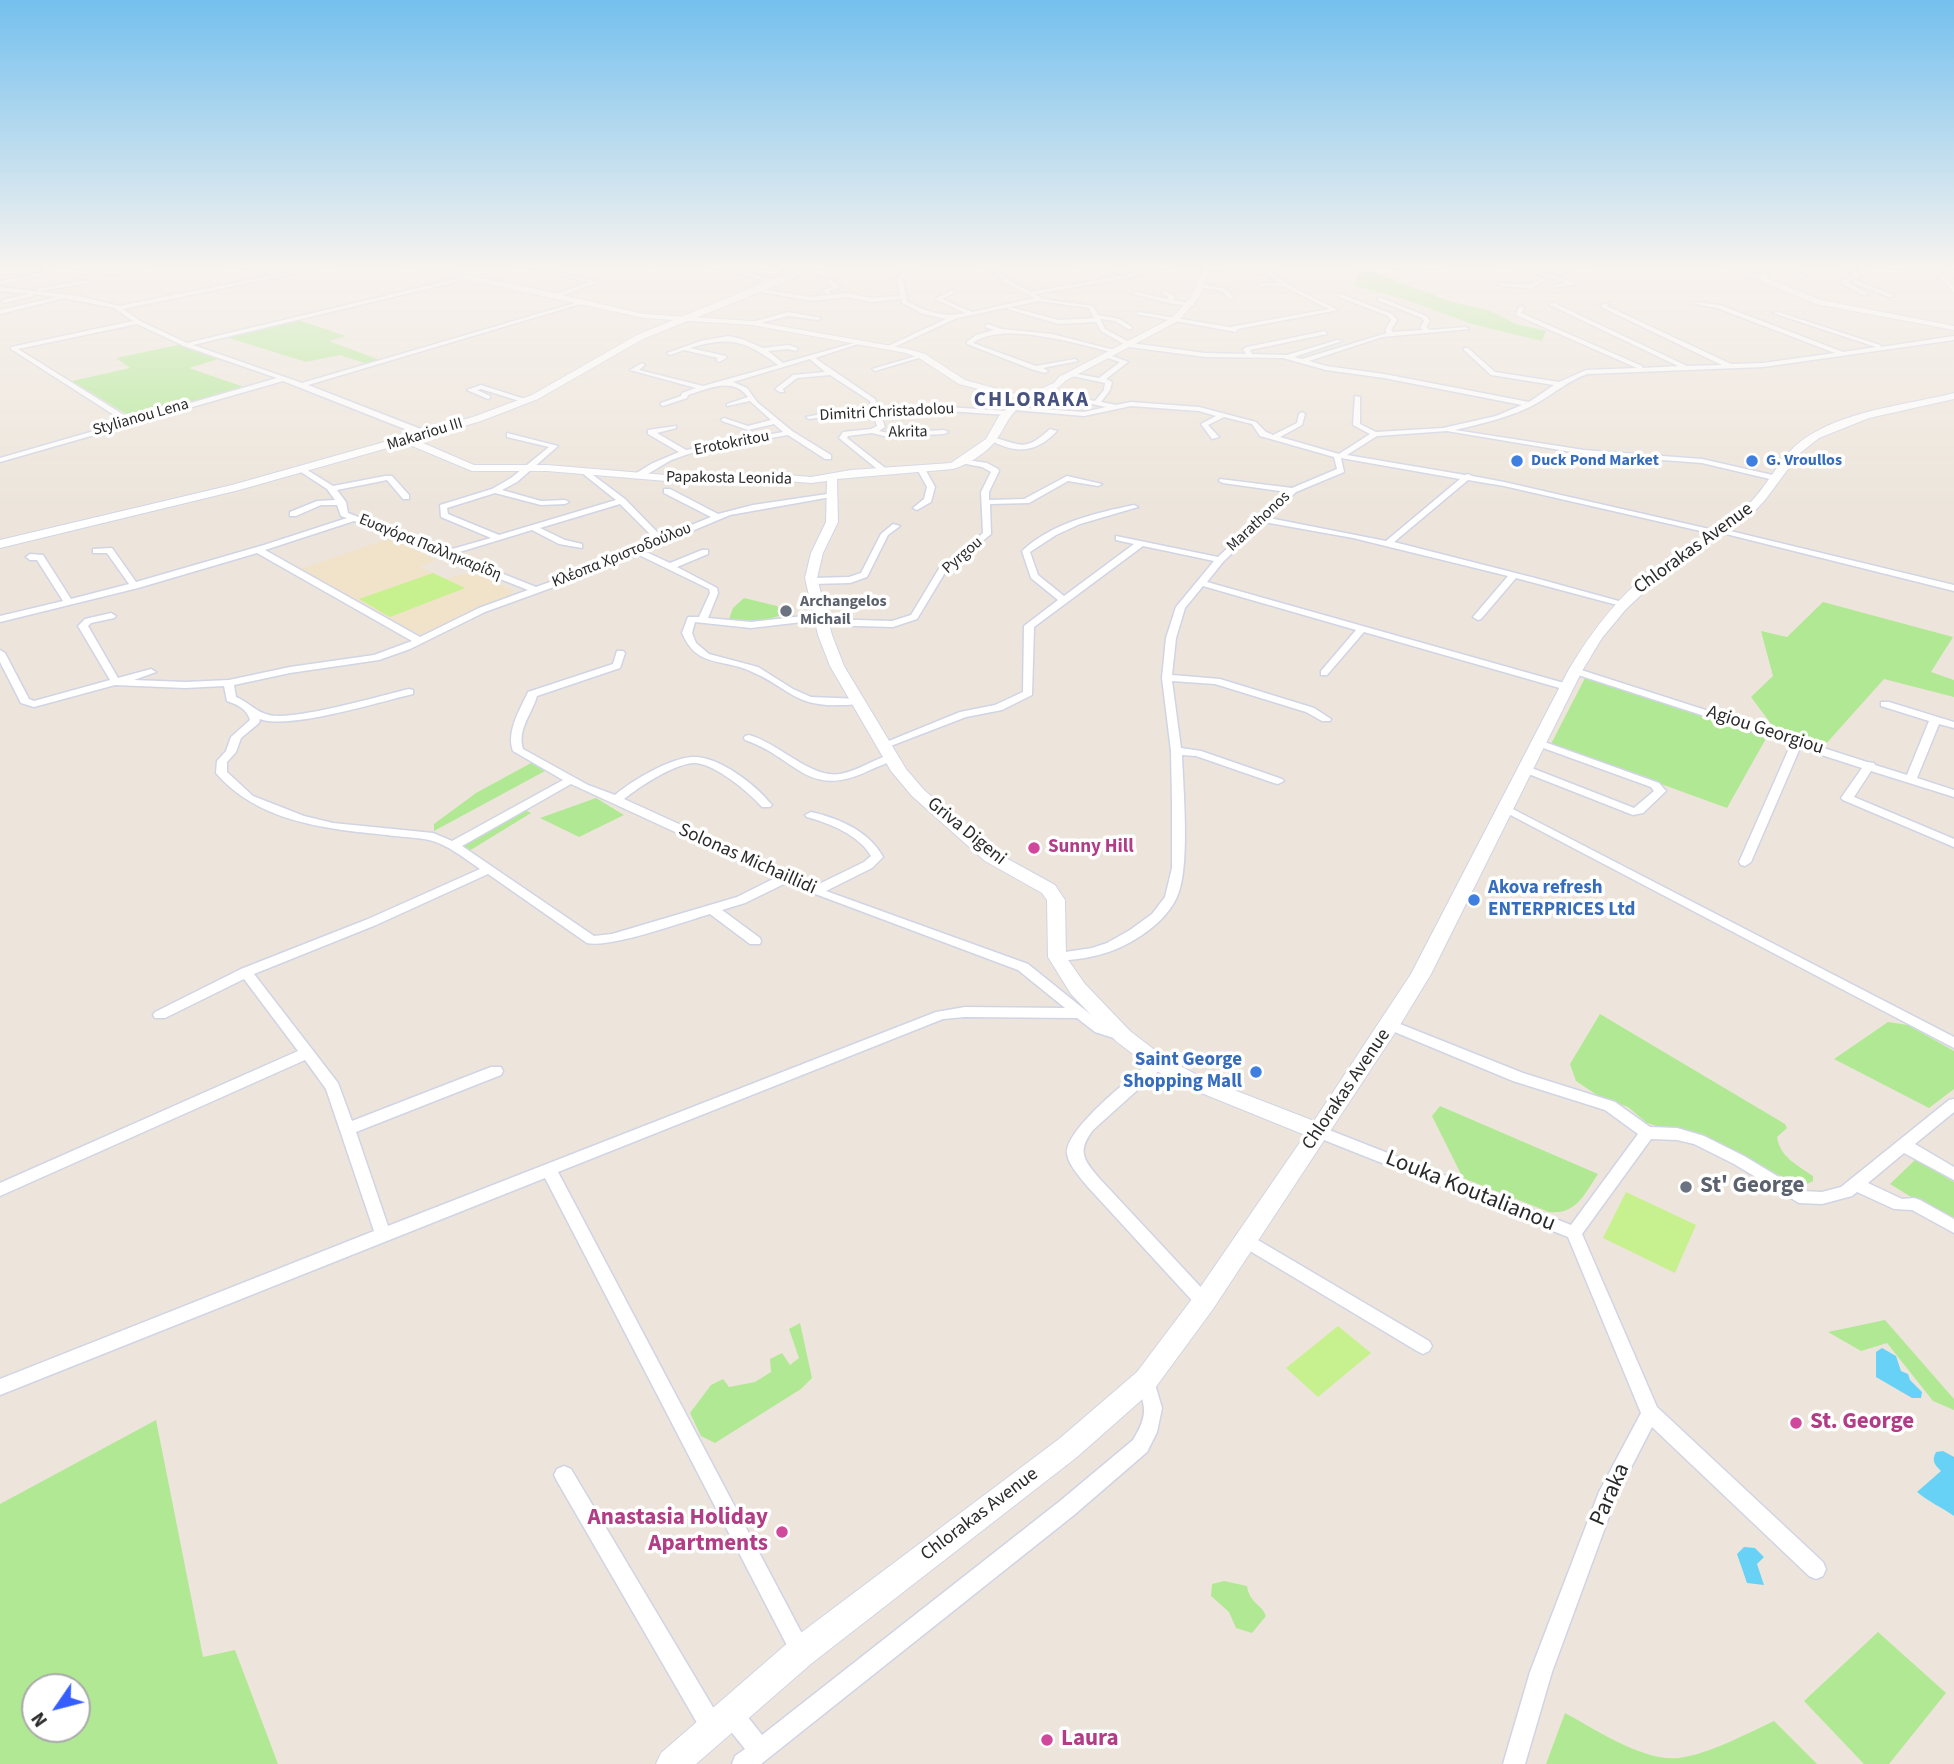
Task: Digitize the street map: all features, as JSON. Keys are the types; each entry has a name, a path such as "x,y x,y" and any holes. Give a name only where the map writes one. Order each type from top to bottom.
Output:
{"main road":[{"name":"Makariou III","path":"1,543 304,470 428,435 526,401 623,345"},
{"name":"Papakosta Leonida","path":"408,440 472,468 584,471 702,481 764,476 802,480 832,478 851,473 953,466 964,461 992,439 999,422 1026,398 1057,386 1070,375 1128,345"},
{"name":"Chlorakas Avenue","path":"672,1764 801,1652 1069,1448 1146,1380 1204,1303 1390,1025 1421,974 1575,671 1598,632 1621,603 1654,574 1720,532 1753,507 1797,448 1821,433 1854,421 1954,396"},
{"name":"Griva Digeni","path":"832,478 832,522 813,565 812,581 821,620 837,666 909,785 983,850 1049,889 1056,900 1058,957 1078,989 1123,1036 1158,1062 1196,1083 1319,1132"}],"street":[{"path":"26,345 13,348 129,421"},
{"path":"187,345 302,385 428,435"},
{"path":"302,385 438,345"},
{"path":"670,353 693,345"},
{"path":"755,345 781,364"},
{"path":"663,404 702,388 761,374 781,364 812,358 849,345"},
{"path":"876,345 922,356 962,382 1026,398"},
{"path":"890,348 895,345"},
{"path":"975,345 1045,371"},
{"path":"1083,345 1111,353 1125,362 1102,379"},
{"path":"1131,345 1199,355 1287,357 1326,368 1384,376 1530,404"},
{"path":"1250,355 1246,348 1260,345"},
{"path":"1287,357 1325,345"},
{"path":"1302,361 1353,345"},
{"path":"1590,345 1645,369"},
{"path":"1638,345 1688,369"},
{"path":"1687,345 1733,367"},
{"path":"1822,345 1842,353"},
{"path":"1877,345 1885,348"},
{"name":"Marathonos","path":"1058,957 1094,952 1112,946 1156,917 1171,898 1178,868 1176,751 1167,678 1171,638 1179,611 1220,560 1293,490 1341,470 1342,466 1337,458 1375,434 1443,430 1498,418 1530,404 1572,377 1591,371 1733,367 1903,345"},
{"path":"764,350 788,347 796,349"},
{"path":"683,348 724,357 719,360"},
{"path":"1466,349 1493,374 1560,384"},
{"path":"1068,352 1077,357 1075,361"},
{"path":"875,369 922,356"},
{"path":"812,358 873,400 882,425 872,431 852,433 843,438 886,471"},
{"path":"1033,368 1075,361 1091,364"},
{"path":"642,365 633,370 702,388"},
{"path":"782,391 779,387 795,376 831,373"},
{"path":"1070,375 1102,379 1110,384 1097,403"},
{"name":"Stylianou Lena","path":"0,460 282,379"},
{"path":"728,382 745,389 755,403 789,433 828,457"},
{"path":"488,397 470,390 481,387 526,401"},
{"path":"1039,392 1115,407 1131,404 1155,408 1188,407 1254,423 1259,432 1274,438 1341,456 1468,476 1954,587"},
{"path":"1357,397 1357,425 1375,434"},
{"path":"729,405 753,398"},
{"name":"Dimitri Christadolou","path":"809,417 932,408 1084,414 1115,407"},
{"path":"824,408 831,414"},
{"path":"1274,438 1300,425 1302,414"},
{"path":"1215,437 1203,424 1223,415"},
{"path":"724,420 748,428 777,421"},
{"path":"651,432 674,427"},
{"path":"1443,430 1563,450 1703,461 1774,478"},
{"name":"Akrita","path":"872,431 888,435 944,432"},
{"path":"992,439 1032,449 1041,445 1053,431"},
{"path":"651,432 686,453"},
{"name":"Erotokritou","path":"638,476 662,460 686,453 789,433"},
{"path":"497,537 444,515 443,507 495,491 514,480 554,446 510,435"},
{"name":"Pyrgou","path":"821,620 893,624 914,617 947,565 986,536 984,502 986,488 995,471 984,465 964,461"},
{"path":"917,508 928,500 931,488 921,469"},
{"name":"Ευαγόρα Παλληκαρίδη","path":"304,470 332,489 342,502 344,514 535,590"},
{"path":"584,471 622,501 650,533 660,540"},
{"path":"1389,542 1468,476"},
{"path":"332,489 389,478 406,497"},
{"path":"984,502 1023,502 1067,478 1098,484"},
{"path":"1223,481 1293,490"},
{"path":"495,491 541,503 565,502"},
{"path":"667,491 718,517"},
{"name":"Κλέοπα Χριστοδούλου","path":"420,640 482,610 592,570 718,517 753,507 831,495"},
{"path":"445,554 622,501"},
{"path":"293,514 320,503 342,502"},
{"path":"1064,600 1034,576 1026,551 1060,528 1096,515 1134,507"},
{"path":"0,619 135,586 260,551 355,518"},
{"path":"1262,519 1389,542 1621,603"},
{"path":"812,581 850,580 864,575 885,534 896,526"},
{"path":"532,527 562,542 579,546"},
{"path":"1119,538 1220,560"},
{"path":"749,738 764,742 814,774 828,778 842,777 964,714 998,708 1021,699 1028,693 1029,626 1140,543"},
{"path":"96,551 109,550 135,586"},
{"path":"636,550 713,588 714,593 697,620 687,627 689,639 705,657 756,669 808,699 857,701"},
{"path":"260,551 420,640"},
{"path":"669,567 705,552"},
{"path":"30,558 40,557 69,603"},
{"path":"1478,617 1514,575"},
{"path":"1202,583 1567,687"},
{"path":"111,616 88,621 83,626 116,682"},
{"path":"697,620 751,625 821,620"},
{"path":"1324,673 1362,629"},
{"path":"116,682 185,685 229,683 290,670 362,661 391,653 420,640"},
{"path":"0,653 25,701 34,704 151,672"},
{"name":"Solonas Michaillidi","path":"620,653 617,666 532,694 514,734 513,742 518,751 571,780 816,891 1023,967 1100,1029 1123,1036"},
{"name":"Agiou Georgiou","path":"1575,671 1954,794"},
{"path":"1167,678 1216,681 1310,710 1326,719"},
{"path":"229,683 231,699 270,719 292,719 409,692"},
{"path":"1885,704 1954,725"},
{"path":"254,713 255,721 236,737 232,752 222,761 221,773 249,797 301,819 334,826 433,837 489,869 592,940 613,938 741,900 786,878"},
{"path":"1911,779 1935,720"},
{"path":"1745,862 1797,742"},
{"path":"1525,769 1633,812 1639,811 1661,789 1539,743"},
{"path":"1176,751 1197,753 1278,781"},
{"path":"616,800 635,784 696,759 707,762 752,789 766,805"},
{"path":"1870,765 1847,799 1954,843"},
{"path":"452,846 491,828 515,811 571,780"},
{"path":"1505,808 1954,1043"},
{"path":"811,815 833,822 872,847 877,857 867,865 816,891"},
{"path":"160,1015 246,972 372,922 489,869"},
{"path":"712,909 755,941"},
{"path":"246,972 333,1087 383,1236"},
{"path":"0,1387 272,1276 383,1236 941,1015 965,1012 1079,1013"},
{"path":"1390,1025 1518,1077 1610,1106 1647,1133 1677,1134 1699,1140 1732,1156 1789,1192 1808,1199 1846,1192 1954,1104"},
{"path":"0,1189 308,1053"},
{"path":"1158,1062 1088,1126 1077,1140 1075,1154 1093,1182 1204,1303"},
{"path":"348,1129 496,1071"},
{"name":"Louka Koutalianou","path":"1319,1132 1574,1233 1647,1133"},
{"path":"1905,1146 1954,1174"},
{"path":"549,1171 801,1652"},
{"path":"1856,1184 1900,1205 1914,1204 1954,1227"},
{"path":"1574,1233 1650,1413 1816,1569"},
{"path":"1246,1240 1423,1346"},
{"path":"564,1475 721,1719 752,1757 1057,1516 1140,1446 1149,1432 1153,1408 1146,1380"},
{"name":"Paraka","path":"1514,1764 1541,1672 1609,1492 1650,1413"}],"shaded area":[{"path":"391,538 436,560 419,567 446,579 470,572 513,590 512,594 426,634 413,635 300,569"}],"green space":[{"path":"179,345 219,359 189,368 244,387 133,418 72,381 130,368 116,358"},
{"path":"253,345 341,345 380,360 367,364 340,355 306,362"},
{"path":"433,573 465,588 390,617 359,599"},
{"path":"744,598 777,606 782,615 763,621 729,619 733,608"},
{"path":"1823,602 1953,637 1931,672 1954,680 1954,697 1884,679 1824,746 1777,732 1751,697 1773,676 1761,631 1787,637"},
{"path":"1585,678 1768,735 1727,808 1551,744"},
{"path":"531,763 545,771 434,831 434,824 476,793"},
{"path":"596,798 624,815 579,837 540,818"},
{"path":"525,810 531,813 469,851 462,845"},
{"path":"1600,1014 1785,1124 1787,1128 1777,1137 1779,1144 1790,1160 1813,1176 1813,1181 1805,1185 1793,1182 1716,1144 1647,1123 1628,1107 1600,1097 1576,1081 1570,1064"},
{"path":"1888,1022 1908,1025 1954,1051 1954,1089 1929,1108 1834,1059"},
{"path":"1440,1106 1598,1174 1573,1207 1558,1212 1549,1212 1463,1178 1432,1116"},
{"path":"1916,1159 1954,1182 1954,1223 1890,1184"},
{"path":"1626,1192 1696,1225 1675,1273 1603,1238"},
{"path":"1885,1320 1954,1399 1954,1410 1933,1401 1887,1343 1861,1351 1828,1332"},
{"path":"800,1323 812,1378 801,1389 715,1443 701,1436 690,1413 711,1385 723,1379 729,1387 755,1382 771,1372 770,1359 782,1353 790,1365 799,1358 789,1329"},
{"path":"1338,1326 1371,1353 1318,1397 1286,1368"},
{"path":"156,1420 203,1657 235,1650 278,1764 0,1764 0,1504"},
{"path":"1224,1581 1247,1586 1251,1596 1264,1612 1266,1616 1252,1633 1236,1628 1229,1612 1211,1596 1212,1584"},
{"path":"1878,1632 1946,1693 1889,1764 1864,1764 1804,1701"},
{"path":"1565,1713 1635,1750 1665,1758 1679,1758 1703,1752 1774,1721 1817,1764 1546,1764"}],"water":[{"path":"1882,1348 1896,1356 1901,1371 1908,1374 1910,1380 1922,1392 1921,1398 1912,1398 1876,1377 1876,1352"},
{"path":"1943,1451 1954,1457 1954,1516 1917,1492 1941,1471 1935,1465 1934,1458 1936,1452"},
{"path":"1744,1547 1755,1548 1764,1557 1757,1564 1764,1585 1747,1583 1737,1554"}],"place":[{"name":"Duck Pond Market","path":"1517,461"},
{"name":"G. Vroullos","path":"1752,461"},
{"name":"Archangelos Michail","path":"786,611"},
{"name":"Sunny Hill","path":"1034,848"},
{"name":"Akova refresh ENTERPRICES Ltd","path":"1474,900"},
{"name":"Saint George Shopping Mall","path":"1256,1072"},
{"name":"St' George","path":"1686,1187"},
{"name":"St. George","path":"1796,1423"},
{"name":"Anastasia Holiday Apartments","path":"782,1532"},
{"name":"Laura","path":"1047,1740"}],"district":[{"name":"CHLORAKA","path":"1032,401"}]}
